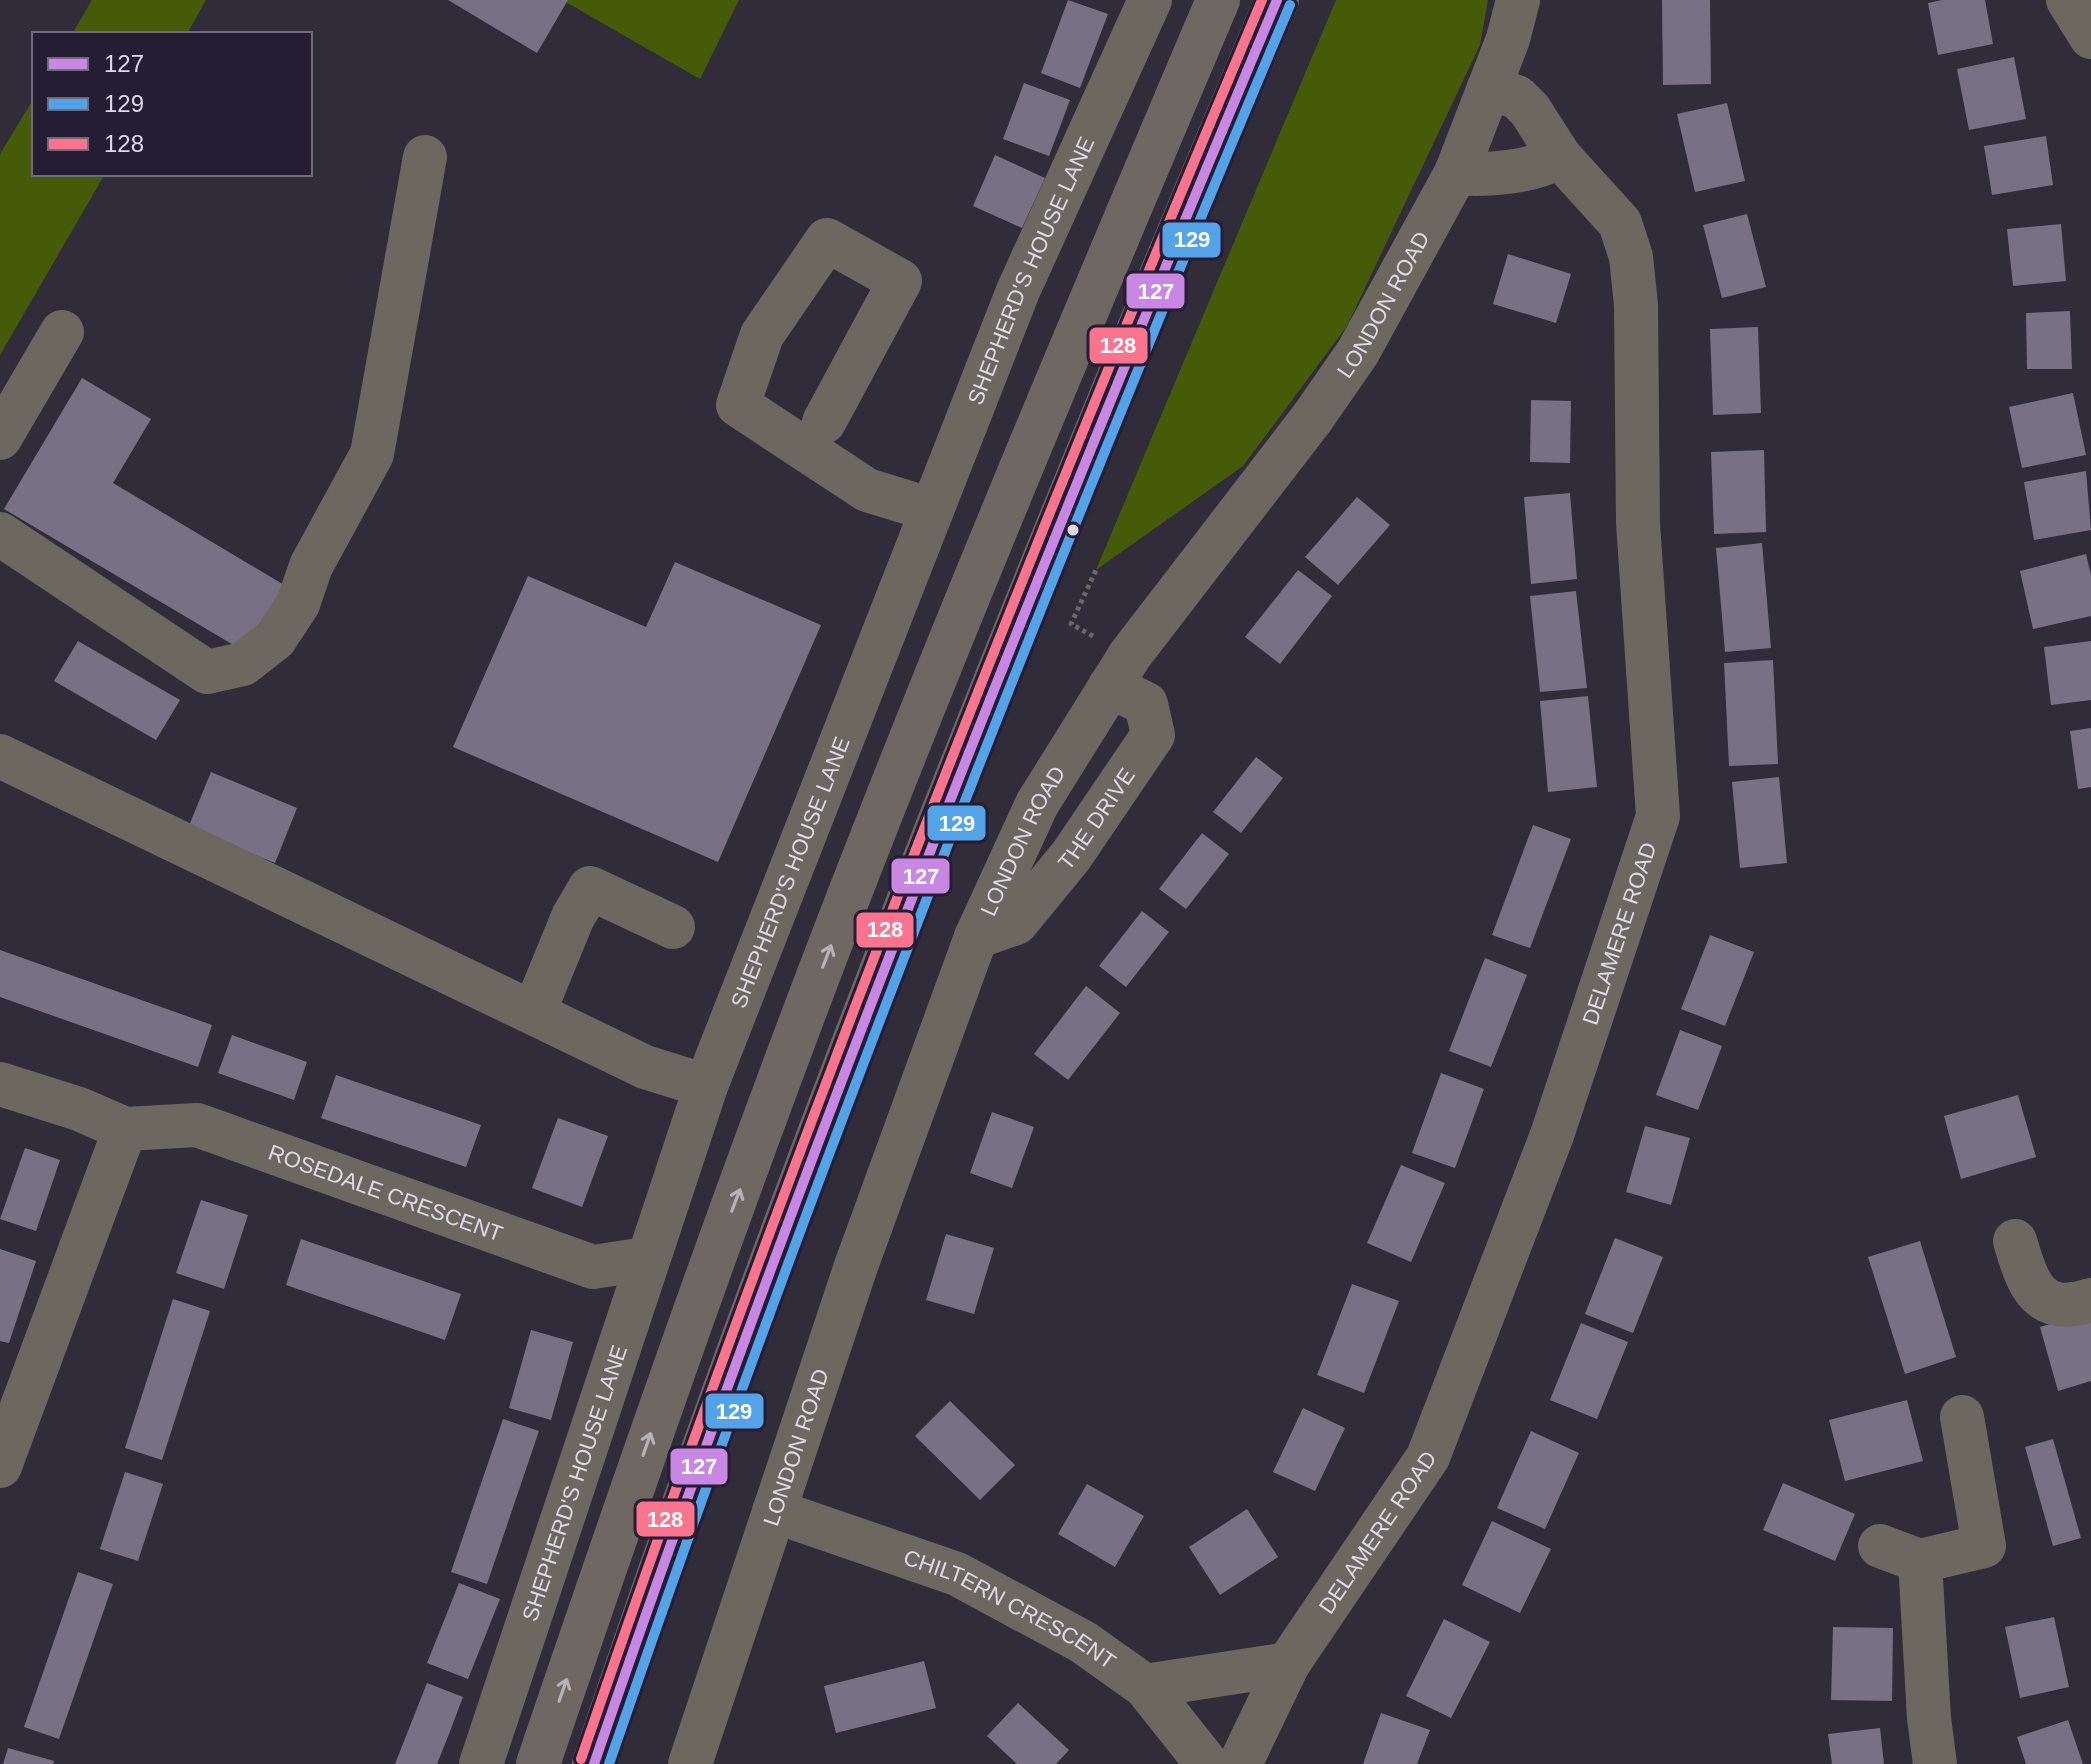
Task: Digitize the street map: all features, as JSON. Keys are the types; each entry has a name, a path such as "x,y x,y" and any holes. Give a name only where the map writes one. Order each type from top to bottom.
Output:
{"main road":[{"path":"538,1764 691,1319 864,857 1025,454 1218,0"},
{"path":"594,1764 735,1359 945,804 1089,446 1277,0"}],"street":[{"name":"SHEPHERD'S HOUSE LANE","path":"481,1764 646,1259 706,1086 1018,291 1150,0"},
{"name":"LONDON ROAD","path":"690,1764 856,1266 976,937 1037,804 1120,670 1313,417 1358,352 1456,173 1508,39 1518,0"},
{"path":"2068,0 2091,37"},
{"name":"DELAMERE ROAD","path":"1240,1764 1288,1664 1428,1457 1552,1135 1658,816 1638,523 1636,305 1631,257 1620,223 1560,157 1517,97 1489,88"},
{"path":"0,534 207,672 243,664 275,639 298,604 311,566 372,454 425,157"},
{"path":"1456,173 1475,175 1541,166 1560,157"},
{"path":"824,422 900,281 827,240 762,335 738,405 867,490 932,510"},
{"path":"0,438 62,332"},
{"name":"THE DRIVE","path":"976,937 1016,923 1071,856 1153,735 1146,704 1120,670"},
{"path":"0,756 645,1067 706,1086"},
{"path":"534,1012 573,917 590,888 673,927"},
{"name":"ROSEDALE CRESCENT","path":"0,1084 79,1109 125,1129 197,1125 593,1267 646,1259"},
{"path":"0,1466 125,1129"},
{"path":"2015,1241 2031,1287 2043,1300 2069,1307 2091,1300"},
{"path":"1880,1546 1920,1561 1984,1546 1962,1417"},
{"name":"CHILTERN CRESCENT","path":"774,1511 957,1574 1083,1642 1145,1686 1207,1764"},
{"path":"1920,1561 1935,1764"},
{"path":"1145,1686 1288,1664"}],"path":[{"path":"1096,570 1071,624 1120,670"}],"green space":[{"path":"92,0 206,0 188,32 73,32"},
{"path":"562,0 739,0 700,79"},
{"path":"1336,0 1488,0 1480,45 1347,326 1243,466 1096,570"},
{"path":"32,101 32,176 104,176 0,355 0,154"}],"building":[{"path":"448,0 568,0 537,53"},
{"path":"1068,0 1108,14 1080,88 1041,73"},
{"path":"1662,0 1710,0 1711,84 1663,85"},
{"path":"1985,0 1993,44 1938,55 1928,3"},
{"path":"2014,57 2026,119 1969,130 1957,69"},
{"path":"1024,83 1070,100 1049,156 1003,139"},
{"path":"1727,103 1745,181 1695,192 1677,114"},
{"path":"2046,136 2053,185 1992,195 1984,146"},
{"path":"995,155 1045,178 1022,228 973,206"},
{"path":"1747,214 1766,287 1722,298 1703,225"},
{"path":"2061,224 2066,281 2013,286 2007,229"},
{"path":"1508,254 1571,274 1556,323 1493,304"},
{"path":"2070,311 2072,369 2027,369 2026,313"},
{"path":"1758,327 1761,413 1713,415 1710,329"},
{"path":"82,378 151,419 113,483 286,586 247,653 4,509"},
{"path":"2073,393 2086,455 2022,468 2009,407"},
{"path":"1531,400 1571,401 1570,463 1530,462"},
{"path":"1764,450 1766,532 1714,534 1711,452"},
{"path":"2086,471 2091,530 2034,540 2024,482"},
{"path":"1570,493 1577,579 1531,584 1524,497"},
{"path":"1357,497 1390,525 1338,585 1305,557"},
{"path":"1762,543 1771,648 1725,652 1716,548"},
{"path":"2086,554 2091,575 2091,616 2033,629 2020,571"},
{"path":"675,562 821,625 718,862 453,747 528,576 646,627"},
{"path":"1298,570 1332,596 1280,664 1245,637"},
{"path":"1576,591 1587,688 1540,692 1530,596"},
{"path":"78,641 180,700 156,740 54,681"},
{"path":"2091,641 2091,700 2051,705 2044,647"},
{"path":"1773,660 1778,764 1729,766 1724,663"},
{"path":"1588,696 1597,787 1548,792 1540,701"},
{"path":"2091,728 2091,787 2078,789 2070,731"},
{"path":"1256,757 1283,778 1241,833 1213,812"},
{"path":"211,772 297,808 275,863 188,828"},
{"path":"1779,777 1787,863 1740,868 1732,782"},
{"path":"1533,825 1571,839 1530,948 1492,935"},
{"path":"1202,833 1229,854 1186,909 1159,889"},
{"path":"1142,911 1169,932 1126,987 1099,966"},
{"path":"1710,935 1754,952 1725,1026 1681,1009"},
{"path":"0,950 212,1025 198,1067 0,997"},
{"path":"1485,958 1527,975 1491,1067 1449,1051"},
{"path":"1086,986 1120,1013 1068,1080 1034,1054"},
{"path":"1680,1030 1722,1046 1698,1110 1656,1095"},
{"path":"232,1035 307,1062 294,1100 218,1073"},
{"path":"1441,1073 1484,1089 1455,1168 1412,1153"},
{"path":"336,1075 481,1125 466,1167 321,1118"},
{"path":"2018,1095 2036,1157 1961,1179 1944,1116"},
{"path":"992,1112 1034,1127 1012,1188 970,1173"},
{"path":"558,1118 608,1136 582,1207 532,1188"},
{"path":"1645,1126 1690,1138 1671,1205 1626,1192"},
{"path":"25,1148 60,1160 36,1231 0,1219"},
{"path":"1401,1165 1445,1183 1411,1262 1367,1243"},
{"path":"201,1200 248,1215 224,1289 176,1273"},
{"path":"946,1234 994,1248 974,1314 926,1300"},
{"path":"1615,1238 1663,1257 1633,1333 1585,1314"},
{"path":"301,1239 461,1294 445,1340 286,1285"},
{"path":"1920,1241 1956,1357 1905,1374 1868,1257"},
{"path":"0,1249 36,1261 9,1343 0,1341"},
{"path":"1352,1284 1399,1301 1364,1393 1317,1375"},
{"path":"173,1299 210,1311 162,1460 125,1448"},
{"path":"2091,1312 2091,1381 2058,1391 2040,1327"},
{"path":"1581,1323 1628,1342 1597,1419 1550,1400"},
{"path":"531,1330 573,1342 551,1420 509,1408"},
{"path":"1907,1400 1923,1461 1845,1481 1829,1420"},
{"path":"950,1401 1015,1465 980,1500 915,1436"},
{"path":"1303,1408 1345,1428 1315,1491 1273,1472"},
{"path":"503,1419 539,1431 487,1584 451,1572"},
{"path":"1531,1431 1579,1453 1545,1529 1497,1508"},
{"path":"2053,1439 2081,1538 2053,1546 2025,1447"},
{"path":"125,1472 163,1484 138,1561 100,1549"},
{"path":"1783,1483 1855,1514 1835,1561 1763,1530"},
{"path":"1087,1484 1144,1516 1115,1567 1058,1534"},
{"path":"1247,1509 1278,1557 1220,1595 1189,1547"},
{"path":"1492,1521 1551,1549 1520,1613 1462,1585"},
{"path":"78,1572 113,1584 59,1739 24,1727"},
{"path":"459,1583 500,1599 468,1679 427,1663"},
{"path":"2054,1617 2069,1687 2020,1698 2005,1627"},
{"path":"1444,1619 1490,1642 1451,1718 1406,1696"},
{"path":"1833,1627 1893,1628 1892,1701 1831,1700"},
{"path":"924,1661 936,1708 836,1733 824,1686"},
{"path":"427,1683 463,1697 449,1734 437,1764 395,1764"},
{"path":"1018,1703 1069,1750 1056,1764 1017,1764 987,1736"},
{"path":"1381,1713 1430,1730 1417,1764 1363,1764"},
{"path":"2068,1720 2083,1764 2026,1764 2017,1737"},
{"path":"1880,1728 1884,1764 1832,1764 1828,1734"},
{"path":"8,1748 54,1761 53,1764 3,1764"}],"transit line":[{"name":"128","path":"581,1759 739,1315 906,874 1081,436 1262,0"},
{"name":"127","path":"594,1764 753,1318 920,876 1096,437 1277,0"},
{"name":"129","path":"609,1764 767,1320 934,879 1109,441 1290,5"}]}
